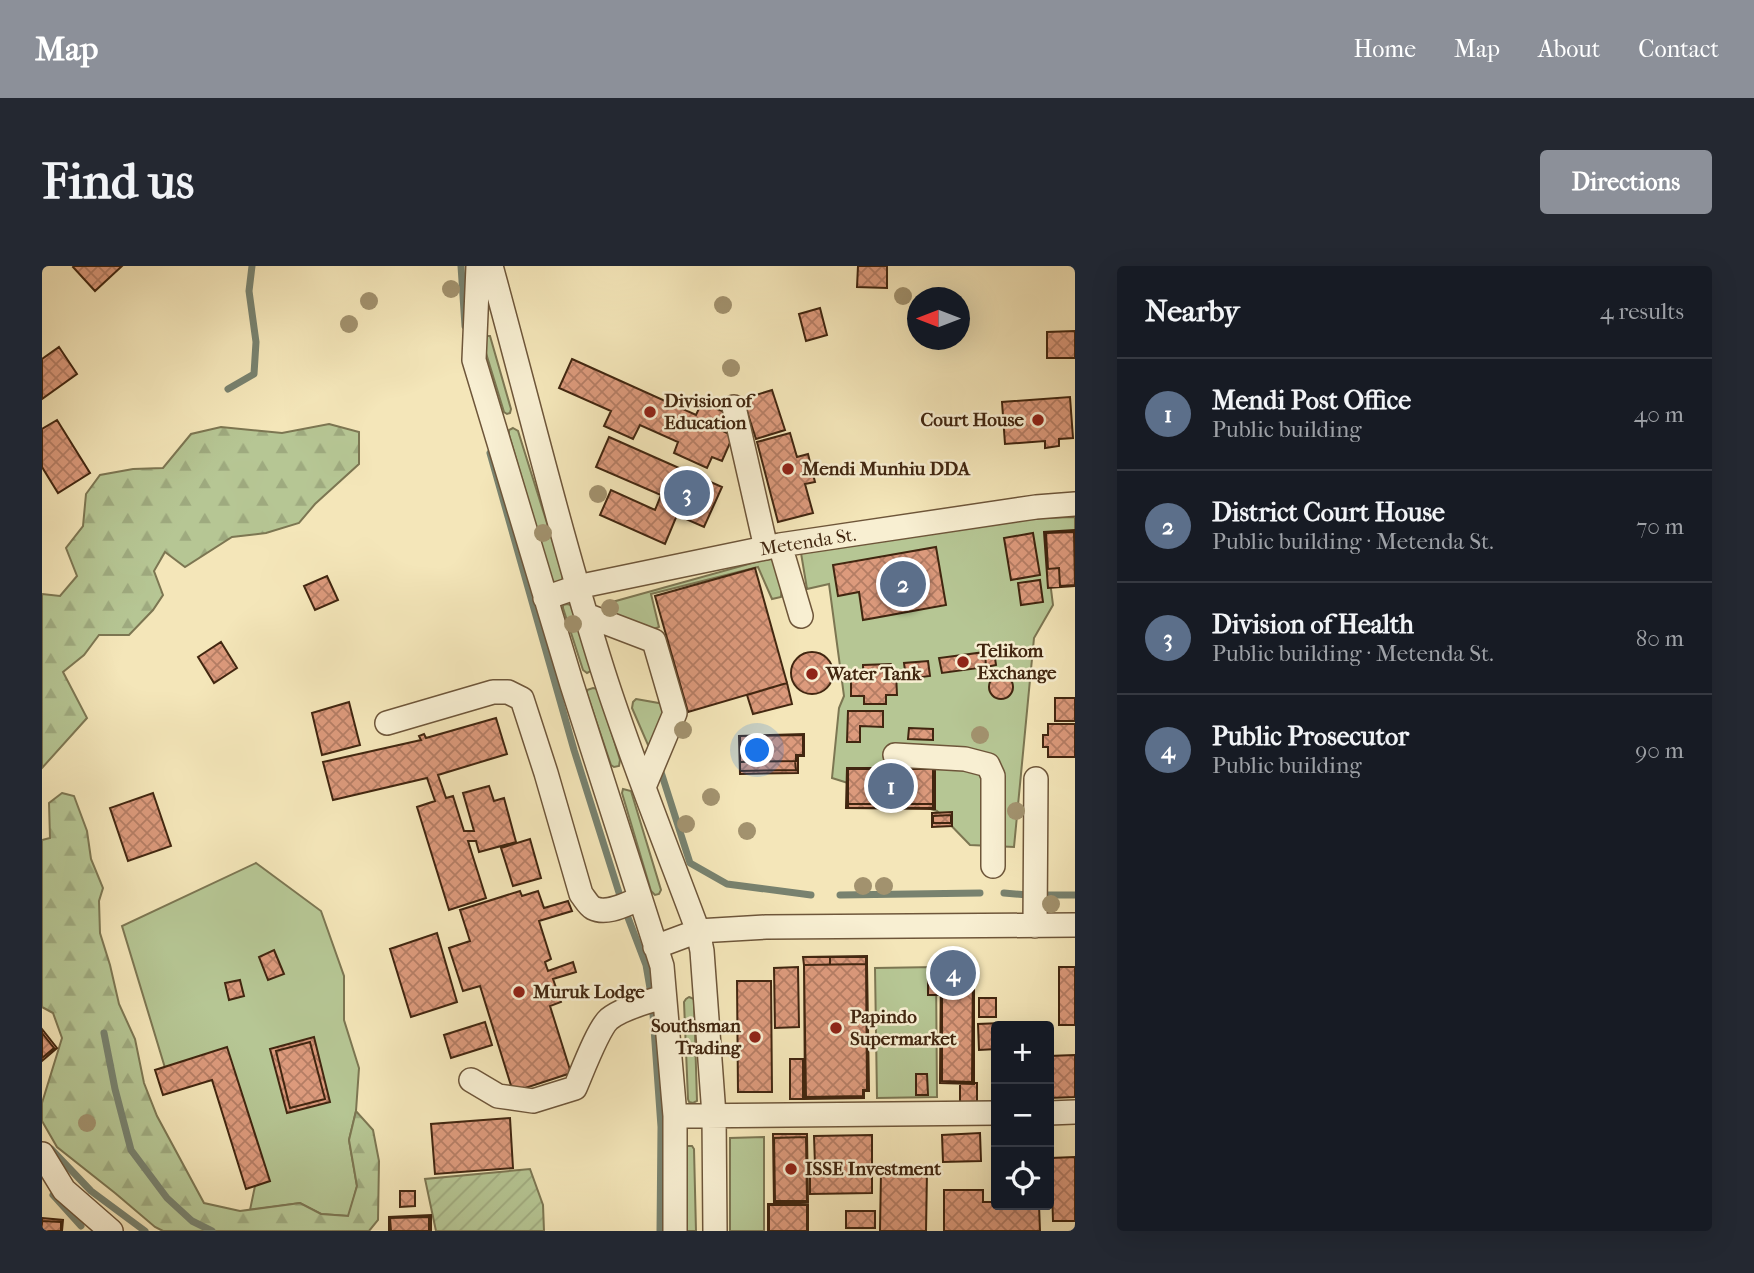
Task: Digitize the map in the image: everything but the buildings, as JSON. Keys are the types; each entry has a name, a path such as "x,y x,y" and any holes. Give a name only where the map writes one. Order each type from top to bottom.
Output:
{"street":[{"path":"478,266 474,360 545,598 662,966 675,1116 675,1231"},
{"path":"491,266 604,674 698,931 702,951 714,1115 715,1231"},
{"path":"734,407 773,546 801,616"},
{"name":"Metenda St.","path":"545,598 578,587 773,546 1036,506 1075,504"},
{"path":"586,615 654,641 675,713 641,780"},
{"path":"572,685 604,674"},
{"path":"387,723 493,692 508,692 522,699 581,894 590,907 602,911 639,899"},
{"path":"895,755 965,759 988,765 993,776 993,866"},
{"path":"1035,926 1036,779"},
{"path":"604,786 641,780"},
{"path":"655,947 698,931 798,927 1075,925"},
{"path":"471,1080 498,1096 533,1101 575,1088 592,1048 608,1020 641,1003 664,997"},
{"path":"1054,1113 1075,1112"},
{"path":"675,1116 991,1113"},
{"path":"42,1154 64,1190 111,1231"}],"green space":[{"path":"484,336 490,336 511,409 507,414 504,412 482,340"},
{"path":"329,424 359,432 359,464 315,504 299,523 266,533 232,537 185,567 165,552 154,571 163,595 153,610 129,635 99,635 84,655 63,672 87,718 42,768 42,594 60,596 77,576 66,548 83,526 86,494 100,475 133,469 163,468 191,434 221,427 282,433"},
{"path":"513,428 518,431 563,574 562,582 555,583 551,578 509,435 509,430"},
{"path":"1075,517 1075,551 1047,557 1053,605 1034,638 1014,847 970,845 937,811 832,778 839,708 844,696 829,584 807,589 801,553 976,520"},
{"path":"770,558 780,565 781,597 772,599 758,567 651,594 659,627 654,629 607,612 605,604"},
{"path":"563,605 571,605 591,666 591,671 587,673 583,670 563,608"},
{"path":"598,689 620,760 619,766 611,765 587,694 587,690"},
{"path":"636,699 664,704 669,716 651,752 632,708"},
{"path":"623,789 631,791 661,890 659,894 655,895 651,891"},
{"path":"62,793 74,796 87,831 91,859 103,888 99,901 100,933 119,1004 135,1039 144,1083 157,1116 204,1203 240,1211 300,1203 321,1214 348,1216 357,1186 349,1140 356,1111 373,1130 379,1161 378,1220 369,1231 163,1231 57,1147 42,1121 42,1103 62,1038 53,1013 42,1007 42,840 50,838 49,803"},
{"path":"256,863 321,911 344,976 344,1020 359,1068 356,1111 349,1140 357,1186 349,1216 321,1214 300,1203 250,1210 255,1186 221,1068 169,1081 122,926"},
{"path":"936,967 937,1097 877,1098 875,968"},
{"path":"689,997 694,999 697,1101 693,1103 688,1099 684,1002"},
{"path":"764,1137 764,1231 730,1231 730,1138"},
{"path":"687,1146 694,1149 696,1231 687,1231 684,1149"},
{"path":"530,1169 543,1205 544,1231 436,1231 425,1179"}],"waterway":[{"path":"228,389 254,374 256,342 249,291 252,266"},
{"path":"461,266 465,326"},
{"path":"490,453 574,750 621,899"},
{"path":"661,772 690,863 727,884 811,895"},
{"path":"840,895 980,893"},
{"path":"1004,893 1028,895"},
{"path":"1045,895 1075,895"},
{"path":"627,915 646,965 651,994"},
{"path":"653,1014 661,1127 660,1231"},
{"path":"104,1033 131,1150 167,1198 192,1221 212,1231"},
{"path":"51,1149 91,1191 145,1231"},
{"path":"53,1195 81,1226"}],"place":[{"name":"Division of Education","path":"650,412"},
{"name":"Court House","path":"1038,420"},
{"name":"Mendi Munhiu DDA","path":"788,469"},
{"name":"Division of Health","path":"687,493"},
{"name":"District Court House","path":"903,584"},
{"name":"Telikom Exchange","path":"963,662"},
{"name":"Water Tank","path":"812,674"},
{"name":"Mendi Post Office","path":"891,786"},
{"name":"Public Prosecutor","path":"953,973"},
{"name":"Muruk Lodge","path":"519,992"},
{"name":"Papindo Supermarket","path":"836,1028"},
{"name":"Southsman Trading","path":"755,1037"},
{"name":"ISSE Investment","path":"791,1169"}]}
